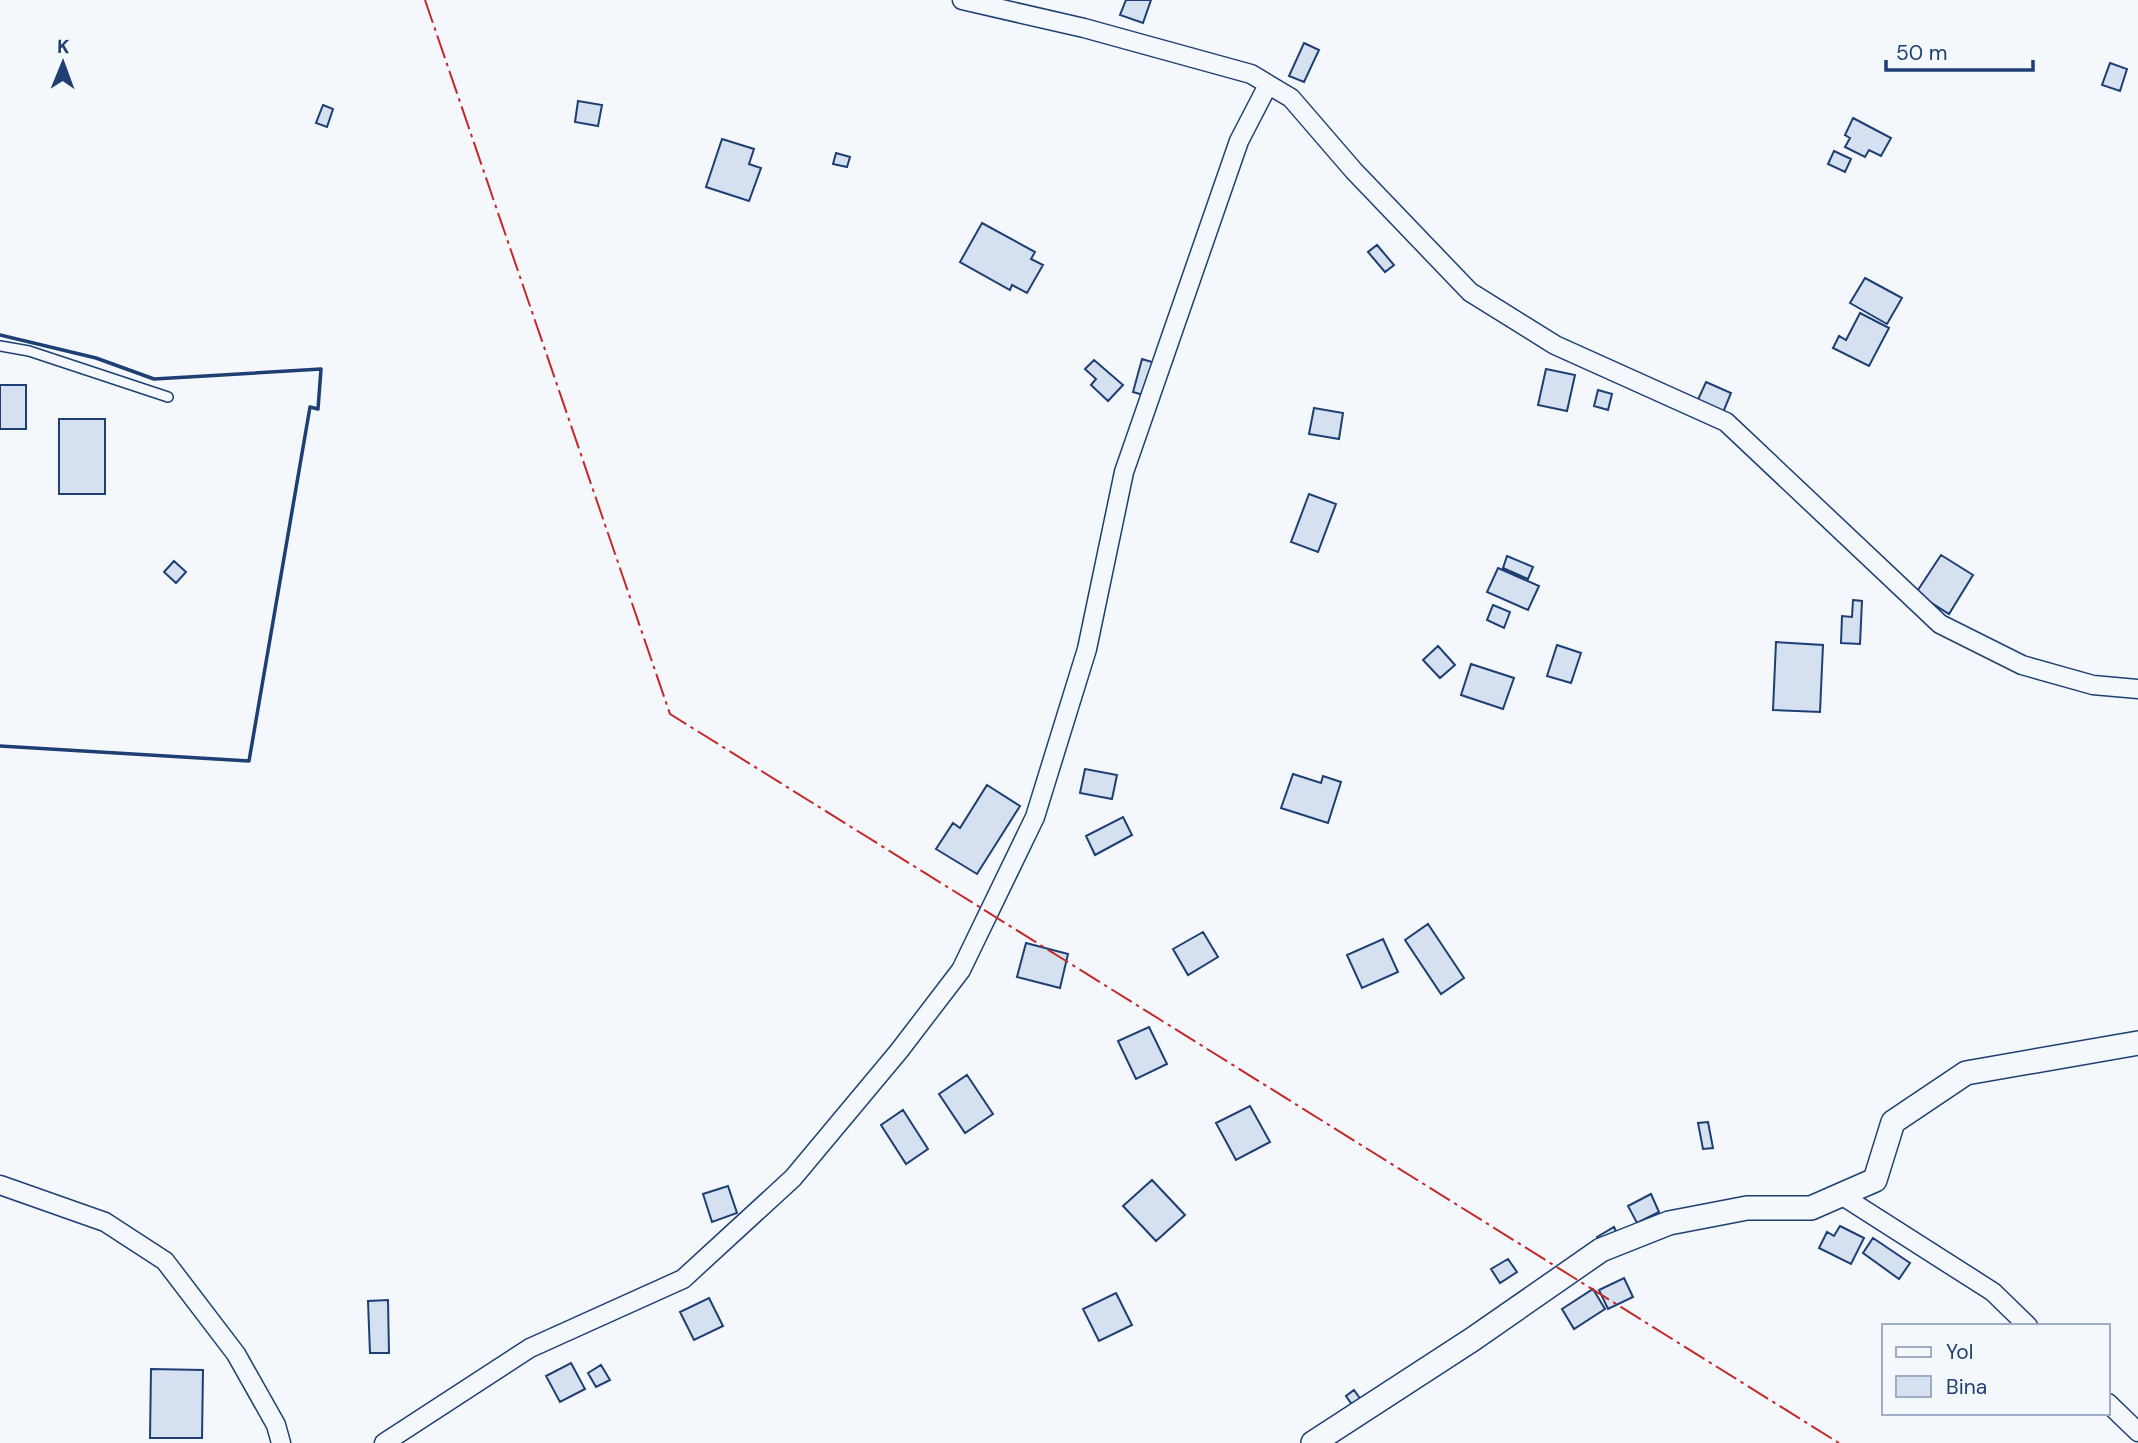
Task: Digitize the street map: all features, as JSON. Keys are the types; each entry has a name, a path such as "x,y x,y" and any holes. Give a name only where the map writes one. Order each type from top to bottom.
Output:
{"street":[{"path":"962,0 1084,27 1251,74 1291,98 1354,171 1470,292 1555,345 1726,422 1941,624 2021,665 2093,685 2138,689"},
{"path":"384,1443 530,1348 683,1279 793,1178 899,1051 961,970 1035,817 1087,649 1124,472 1239,141 1268,85"},
{"path":"1313,1443 1473,1339 1601,1250 1669,1223 1747,1208 1811,1208 1875,1180 1893,1122 1966,1073 2138,1043"},
{"path":"0,1185 105,1222 165,1261 236,1354 276,1425 281,1443"},
{"path":"1841,1195 1993,1292 2026,1324"},
{"path":"2110,1405 2138,1432"}],"lane":[{"path":"0,346 29,351 168,397"}],"building":[{"path":"1126,0 1151,0 1143,23 1120,15"},
{"path":"1304,43 1319,50 1304,82 1289,76"},
{"path":"2110,63 2127,69 2120,91 2102,85"},
{"path":"578,101 602,105 598,126 575,122"},
{"path":"323,105 333,109 327,127 316,123"},
{"path":"1853,118 1891,138 1881,156 1869,150 1865,157 1845,147 1850,138 1845,135"},
{"path":"722,139 754,149 749,164 761,168 749,201 706,187"},
{"path":"1834,151 1851,159 1845,172 1828,164"},
{"path":"836,153 850,157 847,167 833,164"},
{"path":"982,223 1035,252 1031,259 1043,265 1027,293 1012,285 1010,290 960,262"},
{"path":"1377,245 1394,265 1385,272 1368,252"},
{"path":"1865,278 1902,298 1887,324 1850,303"},
{"path":"1860,313 1889,328 1869,366 1833,348 1839,336 1846,340"},
{"path":"1142,359 1155,363 1147,396 1133,392"},
{"path":"1094,360 1123,385 1108,401 1091,385 1096,379 1085,369"},
{"path":"1546,369 1575,375 1567,411 1538,405"},
{"path":"1706,382 1731,393 1722,415 1696,404"},
{"path":"0,385 26,385 26,429 0,429"},
{"path":"1598,390 1612,394 1608,410 1594,406"},
{"path":"1314,408 1343,413 1339,439 1309,434"},
{"path":"59,419 105,419 105,494 59,494"},
{"path":"1309,494 1336,504 1318,552 1291,542"},
{"path":"1941,555 1973,575 1949,614 1916,593"},
{"path":"1507,556 1533,567 1528,579 1503,568"},
{"path":"174,561 186,572 176,583 164,572"},
{"path":"1498,568 1539,586 1528,610 1487,592"},
{"path":"1853,600 1862,601 1860,644 1841,643 1842,616 1852,617"},
{"path":"1493,605 1510,612 1504,628 1487,620"},
{"path":"1776,642 1823,645 1820,712 1773,710"},
{"path":"1557,645 1581,653 1571,683 1547,676"},
{"path":"1438,646 1455,665 1440,678 1423,660"},
{"path":"1471,664 1514,678 1503,709 1461,695"},
{"path":"1085,769 1117,775 1112,799 1080,793"},
{"path":"1293,774 1321,783 1323,776 1341,782 1328,823 1281,808"},
{"path":"987,785 1020,806 977,874 936,849 953,823 960,828"},
{"path":"1123,817 1132,835 1095,855 1086,836"},
{"path":"1428,924 1464,978 1441,994 1405,940"},
{"path":"1203,932 1218,957 1188,975 1173,949"},
{"path":"1383,939 1398,972 1362,988 1347,955"},
{"path":"1026,943 1068,954 1060,988 1017,977"},
{"path":"1149,1027 1167,1064 1136,1079 1118,1041"},
{"path":"967,1075 993,1114 965,1133 939,1094"},
{"path":"1250,1106 1270,1142 1236,1160 1216,1123"},
{"path":"903,1110 928,1149 906,1164 881,1125"},
{"path":"1708,1122 1713,1148 1703,1149 1698,1123"},
{"path":"1152,1180 1185,1215 1156,1241 1123,1206"},
{"path":"728,1186 737,1213 712,1222 703,1194"},
{"path":"1651,1194 1659,1212 1637,1223 1628,1206"},
{"path":"1840,1226 1864,1238 1851,1264 1819,1248 1827,1232 1834,1236"},
{"path":"1614,1227 1620,1240 1604,1249 1597,1237"},
{"path":"1873,1238 1910,1263 1899,1279 1863,1253"},
{"path":"1508,1259 1517,1272 1500,1283 1491,1269"},
{"path":"1624,1278 1633,1297 1608,1309 1599,1290"},
{"path":"1593,1289 1605,1309 1574,1329 1562,1309"},
{"path":"1116,1293 1132,1325 1099,1341 1083,1309"},
{"path":"709,1298 723,1326 694,1340 680,1312"},
{"path":"388,1300 389,1353 370,1353 368,1301"},
{"path":"571,1363 585,1389 560,1402 546,1376"},
{"path":"601,1365 610,1380 596,1387 588,1373"},
{"path":"151,1369 203,1370 202,1438 150,1438"},
{"path":"1354,1390 1361,1400 1353,1406 1346,1396"}],"wall":[{"path":"0,335 96,358 154,379 321,369 318,409 310,407 249,761 0,746"}],"power":[{"path":"425,0 670,714 1839,1443"}]}
